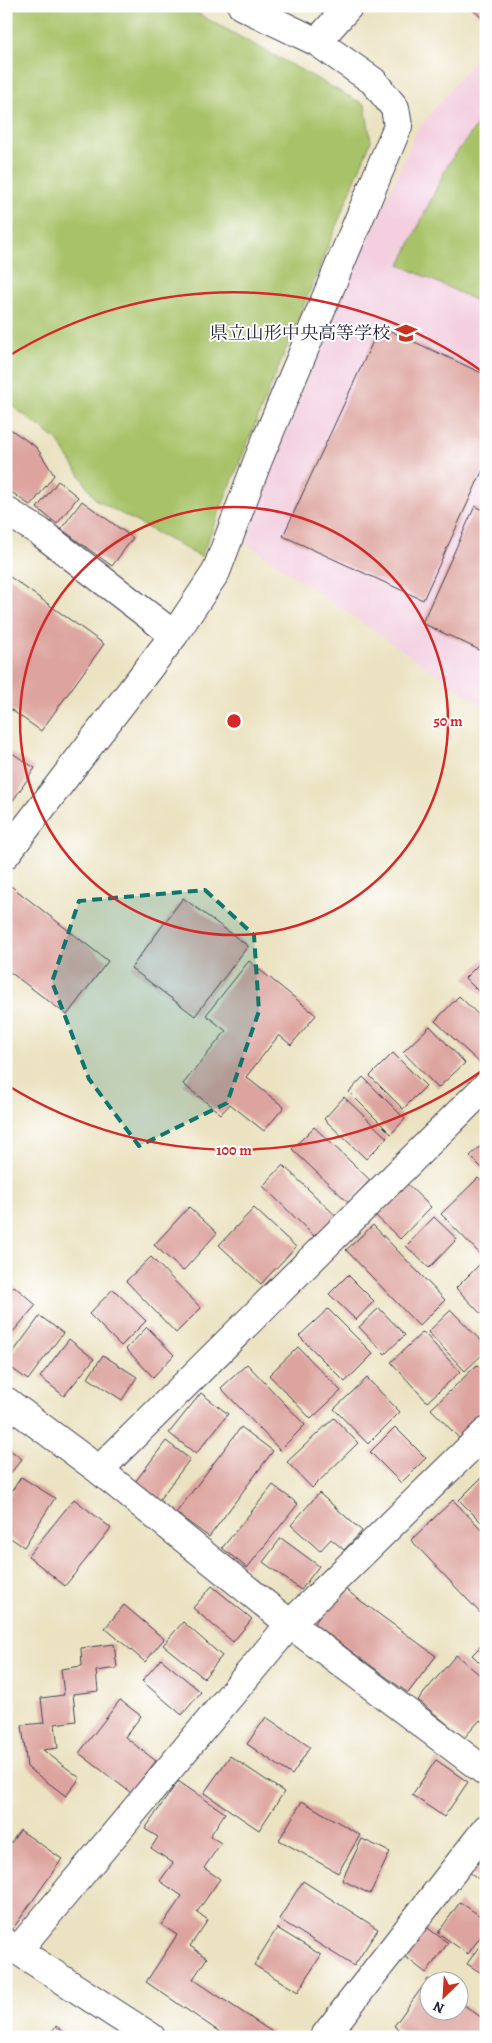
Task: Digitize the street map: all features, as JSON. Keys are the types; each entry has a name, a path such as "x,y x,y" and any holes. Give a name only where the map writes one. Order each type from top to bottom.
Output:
{"street":[{"path":"9,845 174,634 216,572 258,460 398,126 395,108 373,81 317,42 242,6"},
{"path":"317,42 349,6"},
{"path":"6,511 40,532 174,634"},
{"path":"98,1470 486,1086"},
{"path":"6,1401 98,1470 290,1624 486,1772"},
{"path":"151,2037 12,1947 290,1624 486,1432"},
{"path":"324,2037 486,1829"}],"highlighted area":[{"path":"205,890 254,935 259,1011 227,1103 139,1146 89,1079 52,982 79,901"}],"shaded area":[{"name":"県立山形中央高等学校","path":"486,46 486,708 237,537 417,130"}],"green space":[{"path":"6,6 174,6 191,10 365,105 371,141 201,557 96,500 57,440 6,401"},
{"path":"486,113 486,305 400,265 448,164"}],"building":[{"path":"469,6 486,6 486,20 485,21"},
{"path":"380,326 486,375 486,463 423,600 283,536"},
{"path":"6,426 37,448 54,475 31,506 6,488"},
{"path":"58,481 78,497 57,524 37,508"},
{"path":"82,501 133,538 112,566 61,529"},
{"path":"475,506 486,511 486,653 422,623"},
{"path":"6,574 104,644 41,731 6,706"},
{"path":"6,749 35,768 6,811"},
{"path":"11,886 108,961 67,1015 6,969 6,892"},
{"path":"183,898 248,946 195,1016 131,968"},
{"path":"486,957 486,999 465,978"},
{"path":"249,961 316,1015 291,1045 279,1035 246,1077 284,1107 264,1131 230,1104 221,1114 183,1084 226,1031 206,1015"},
{"path":"459,996 486,1022 486,1069 435,1021"},
{"path":"430,1026 465,1063 438,1088 403,1052"},
{"path":"393,1053 426,1086 403,1109 370,1076"},
{"path":"363,1077 405,1119 391,1134 349,1092"},
{"path":"344,1097 387,1138 366,1159 324,1119"},
{"path":"314,1127 370,1180 349,1203 292,1149"},
{"path":"486,1141 486,1172 470,1156"},
{"path":"283,1165 337,1217 316,1238 263,1186"},
{"path":"478,1178 486,1185 486,1250 481,1255 441,1214"},
{"path":"405,1182 431,1207 400,1239 374,1214"},
{"path":"189,1207 217,1233 183,1271 154,1245"},
{"path":"254,1208 296,1247 261,1284 219,1245"},
{"path":"434,1217 457,1239 429,1268 406,1246"},
{"path":"373,1225 445,1300 419,1326 346,1250"},
{"path":"151,1257 201,1308 176,1333 126,1281"},
{"path":"481,1263 486,1267 486,1309 481,1314 456,1288"},
{"path":"348,1275 374,1301 356,1320 329,1294"},
{"path":"14,1286 36,1305 6,1340 6,1296"},
{"path":"113,1289 146,1321 121,1346 89,1314"},
{"path":"379,1308 405,1335 385,1354 359,1327"},
{"path":"328,1309 373,1354 345,1382 299,1336"},
{"path":"451,1310 486,1346 486,1351 465,1371 428,1332"},
{"path":"40,1316 63,1333 28,1380 6,1364 6,1362"},
{"path":"147,1327 174,1355 153,1377 126,1349"},
{"path":"423,1332 460,1372 427,1402 391,1362"},
{"path":"69,1339 94,1359 64,1396 40,1377"},
{"path":"298,1347 341,1391 311,1419 269,1375"},
{"path":"103,1355 137,1377 122,1400 88,1378"},
{"path":"247,1364 305,1425 280,1450 221,1388"},
{"path":"477,1365 486,1374 486,1414 460,1439 431,1409"},
{"path":"367,1378 400,1412 368,1444 334,1409"},
{"path":"201,1393 228,1414 196,1454 169,1433"},
{"path":"334,1418 358,1443 312,1488 287,1462"},
{"path":"241,1427 273,1451 209,1537 176,1513"},
{"path":"395,1427 426,1458 401,1483 370,1452"},
{"path":"166,1441 190,1459 159,1500 135,1482"},
{"path":"6,1447 22,1459 6,1479"},
{"path":"21,1477 55,1498 24,1547 6,1535 6,1500"},
{"path":"481,1478 486,1483 486,1527 459,1500"},
{"path":"273,1485 298,1504 247,1568 222,1548"},
{"path":"319,1493 362,1531 344,1550 331,1539 320,1551 291,1525"},
{"path":"74,1499 111,1528 65,1586 28,1556"},
{"path":"453,1500 486,1534 486,1619 411,1540"},
{"path":"281,1538 319,1566 301,1590 263,1562"},
{"path":"212,1586 252,1619 233,1642 193,1608"},
{"path":"342,1587 436,1656 408,1693 314,1624"},
{"path":"124,1605 164,1639 145,1662 105,1628"},
{"path":"183,1622 222,1656 204,1678 163,1645"},
{"path":"486,1641 486,1669 472,1655"},
{"path":"114,1644 117,1668 96,1671 98,1691 73,1694 76,1721 55,1724 58,1748 43,1750 80,1778 66,1796 27,1767 22,1725 44,1723 41,1698 64,1695 61,1669 82,1666 81,1648"},
{"path":"456,1655 486,1680 486,1725 480,1720 464,1738 418,1700"},
{"path":"161,1659 201,1692 182,1715 142,1681"},
{"path":"120,1700 141,1716 125,1737 156,1761 131,1793 79,1753"},
{"path":"266,1717 310,1747 292,1775 247,1744"},
{"path":"230,1756 284,1792 259,1830 204,1793"},
{"path":"436,1760 468,1782 444,1817 412,1795"},
{"path":"178,1781 225,1813 210,1836 221,1843 204,1868 220,1879 197,1912 208,1920 190,1946 207,1958 193,1979 272,2032 269,2037 227,2037 146,1982 177,1935 162,1925 182,1896 160,1881 173,1863 151,1848 158,1837 145,1829"},
{"path":"302,1801 360,1835 338,1873 279,1840"},
{"path":"20,1830 62,1859 12,1930 6,1926 6,1850"},
{"path":"362,1839 390,1852 370,1894 342,1880"},
{"path":"486,1850 486,1884 469,1872"},
{"path":"303,1881 378,1929 354,1966 279,1919"},
{"path":"460,1902 486,1920 486,1929 468,1954 438,1933"},
{"path":"425,1926 448,1943 428,1970 422,1970 403,1955"},
{"path":"277,1928 321,1955 298,1992 254,1965"},
{"path":"486,1936 486,1976 467,1964"},
{"path":"420,1990 420,2020 470,2020 470,2009 486,2021 486,2037 409,2037 394,2026"},
{"path":"56,2026 70,2037 47,2037"}],"place":[{"name":"県立山形中央高等学校","path":"406,333"}]}
